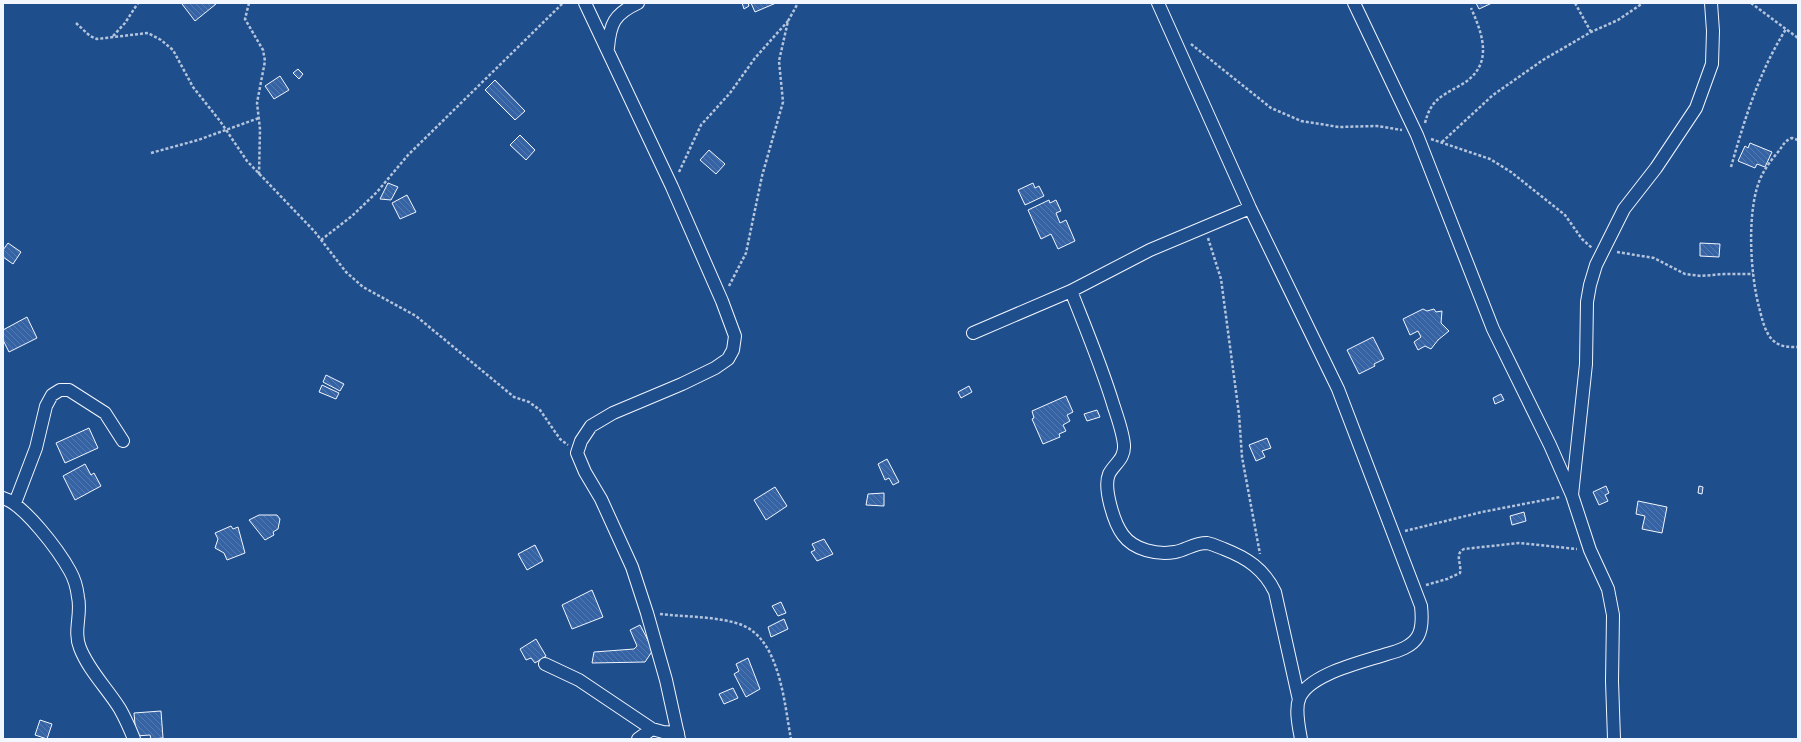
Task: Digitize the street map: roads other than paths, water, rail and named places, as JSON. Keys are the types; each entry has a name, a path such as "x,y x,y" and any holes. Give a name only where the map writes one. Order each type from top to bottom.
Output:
{"street":[{"path":"544,664 579,680 652,729 678,736 647,613 632,568 601,499 577,453 581,441 591,426 613,413 708,371 728,358 733,350 735,336 722,301 672,188 608,49 585,3"},
{"path":"608,49 609,31 614,20 628,8 638,3"},
{"path":"1158,3 1250,208 1338,389 1416,587 1421,606 1422,624 1418,636 1410,644 1398,651 1340,670 1322,678 1306,687 1299,700"},
{"path":"1354,3 1420,135 1493,329 1550,445 1572,494 1590,550 1608,589 1613,615 1612,695 1614,739"},
{"path":"1572,494 1586,364 1587,302 1590,285 1603,253 1624,209 1656,168 1696,108 1712,64 1713,30 1711,3"},
{"path":"974,333 1071,290 1150,250 1250,208"},
{"path":"1071,290 1107,381 1124,447 1120,461 1109,474 1108,492 1114,516 1123,535 1135,547 1153,552 1175,552 1194,544 1208,543 1249,560 1264,574 1275,592 1299,700 1298,715 1301,739"},
{"path":"15,503 36,448 46,406 52,394 60,390 69,390 105,413 123,441"},
{"path":"3,498 15,503 48,539 71,572 79,599 76,633 79,647 86,662 119,708 134,739"},
{"path":"638,739 652,729"}]}
